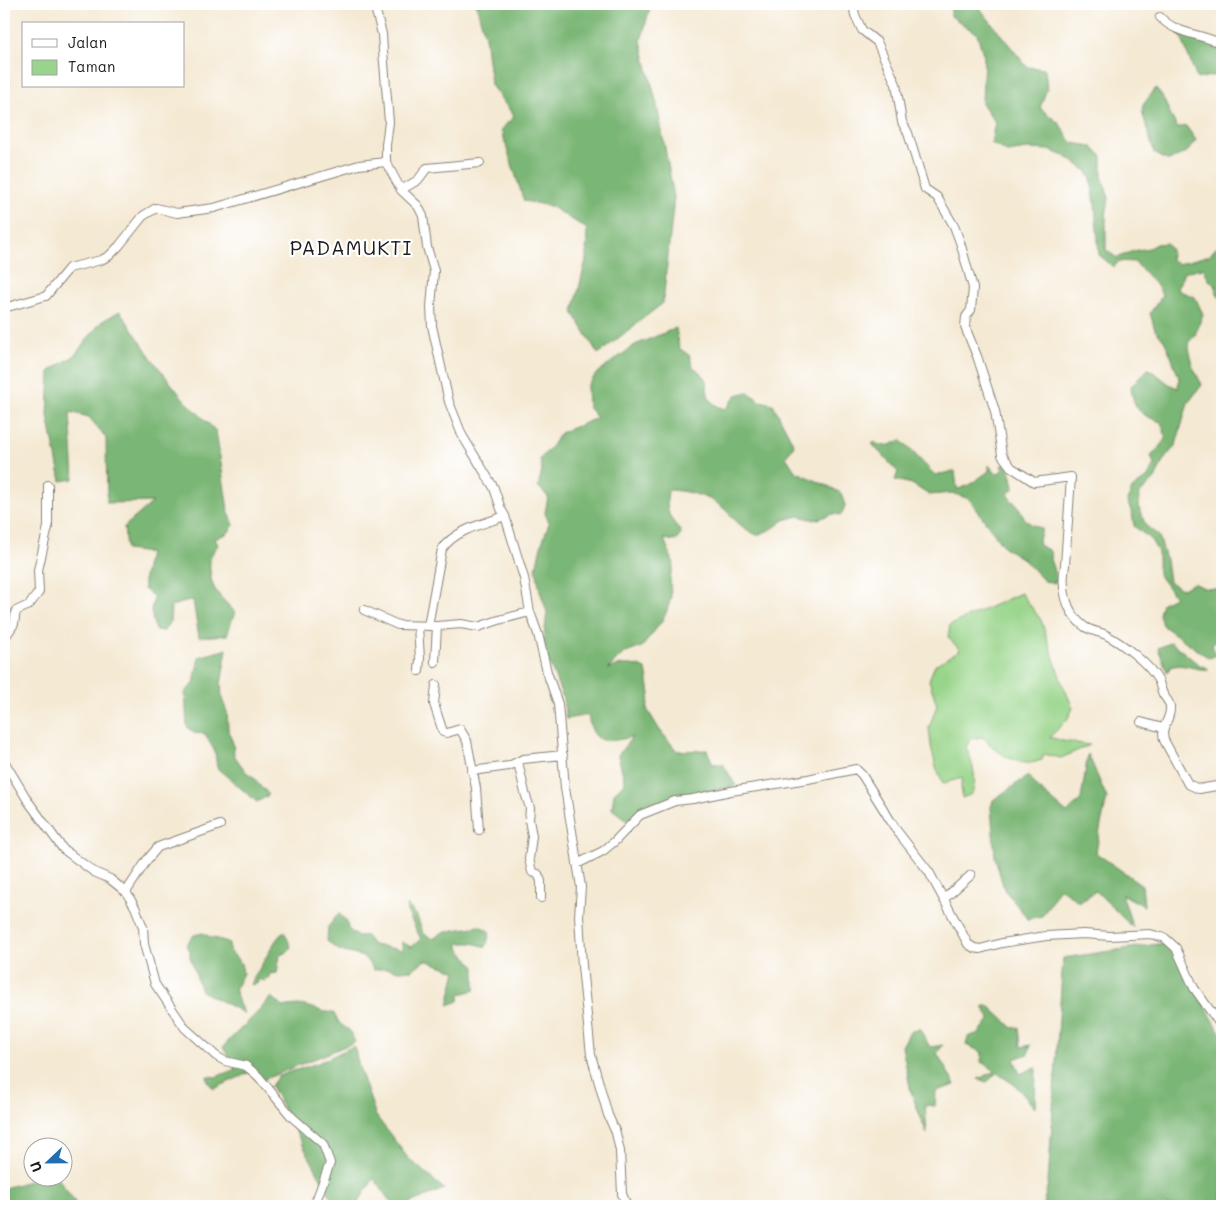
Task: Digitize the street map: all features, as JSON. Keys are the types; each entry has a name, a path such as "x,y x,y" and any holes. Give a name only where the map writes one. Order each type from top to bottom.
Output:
{"street":[{"path":"374,4 382,34 388,122 386,162 401,190 418,206 423,216 427,247 434,271 431,307 432,326 449,402 462,435 494,488 501,510 505,516 524,578 530,612 558,704 565,788 581,887 579,916 591,1055 608,1115 616,1133 620,1151 622,1194 627,1206"},
{"path":"853,4 862,30 877,42 896,84 902,122 908,133 925,189 937,197 954,226 960,242 973,288 971,310 966,317 965,327 977,356 995,411 1002,455 1011,467 1034,482 1070,476 1065,565 1062,576 1064,596 1072,614 1085,627 1116,641 1136,656 1152,672 1170,707 1162,732 1164,740 1188,784 1199,789 1222,785"},
{"path":"1160,17 1172,28 1203,36 1222,44"},
{"path":"4,308 46,296 69,268 101,260 109,256 142,216 156,208 177,213 214,208 359,165 386,162"},
{"path":"401,190 418,180 427,168 480,163"},
{"path":"4,640 14,624 16,611 29,605 39,592 38,570 48,527 48,485"},
{"path":"428,626 442,549 448,540 460,533 505,516"},
{"path":"364,610 396,625 437,626 461,624 478,627 530,612"},
{"path":"418,626 419,670"},
{"path":"435,662 437,626"},
{"path":"436,685 434,704 443,732 448,733 459,729 462,730 467,741 477,790 479,830"},
{"path":"1141,722 1163,728"},
{"path":"472,771 509,766 523,759 562,755"},
{"path":"4,761 28,801 63,849 94,872 110,879 126,892 135,907 142,927 144,944 155,984 185,1028 216,1056 225,1061 246,1066 252,1071 292,1117 323,1144 330,1162 316,1201 316,1206"},
{"path":"518,762 530,807 529,820 532,836 529,861 532,872 538,874 541,880 541,898"},
{"path":"577,864 603,851 616,841 640,815 674,800 693,799 731,791 808,780 856,769 862,775 897,831 929,872 968,944 974,948 987,948 1002,943 1046,936 1084,934 1110,936 1150,934 1164,938 1176,948 1194,988 1222,1027"},
{"path":"126,892 158,847 220,825"},
{"path":"944,899 971,876"}],"green space":[{"path":"476,4 651,4 641,41 657,105 674,197 663,303 598,354 573,312 586,260 587,229 550,206 524,201 501,130 514,116 491,85 485,36"},
{"path":"951,4 978,4 1027,67 1045,69 1047,88 1040,108 1059,123 1072,143 1091,146 1102,156 1102,177 1109,198 1106,216 1106,250 1117,258 1133,251 1166,243 1171,250 1171,260 1178,264 1210,255 1222,240 1222,300 1217,294 1215,285 1209,280 1203,268 1184,272 1177,290 1195,297 1203,314 1195,335 1188,343 1193,367 1202,385 1188,403 1176,445 1163,461 1155,479 1139,494 1139,508 1146,526 1159,536 1166,560 1169,582 1182,589 1194,583 1204,588 1216,589 1222,600 1222,642 1216,640 1212,646 1217,655 1209,658 1162,625 1159,614 1162,603 1175,597 1158,574 1158,552 1151,540 1134,526 1132,513 1127,501 1132,489 1148,477 1154,464 1151,456 1161,446 1166,437 1161,422 1143,414 1136,406 1131,386 1148,369 1178,388 1179,378 1171,356 1164,340 1155,330 1150,313 1162,296 1159,288 1135,262 1119,261 1114,267 1099,255 1095,203 1091,179 1086,170 1065,156 1049,150 1027,149 1007,152 991,143 995,122 982,103 984,57 977,34 951,16"},
{"path":"1180,34 1200,37 1222,48 1221,74 1197,79"},
{"path":"1156,88 1162,96 1177,128 1186,126 1196,140 1188,151 1169,161 1154,153 1142,111 1143,105"},
{"path":"120,311 152,359 181,396 216,431 228,510 234,525 228,533 215,539 218,545 211,556 210,567 212,584 235,612 227,635 199,637 193,600 171,606 170,621 164,631 155,630 151,611 154,597 144,589 144,577 149,553 126,550 124,527 153,502 107,503 106,438 89,417 70,412 74,479 61,481 48,416 50,371 74,356 101,322"},
{"path":"676,328 679,348 690,356 692,366 706,379 709,397 713,403 726,409 736,395 748,392 760,401 773,404 794,445 786,457 795,471 841,493 845,506 841,515 833,514 815,520 799,516 784,520 772,529 757,535 737,522 716,502 688,492 668,490 668,510 681,534 676,541 664,539 674,564 670,577 671,598 666,613 642,647 623,654 608,669 627,665 646,669 650,694 647,709 659,729 677,751 707,750 713,764 723,764 736,786 660,802 626,820 612,809 614,793 625,783 618,755 632,737 608,741 602,740 593,733 588,715 566,719 563,698 543,647 547,612 540,591 536,568 549,523 545,513 548,497 538,486 542,471 540,459 560,433 597,418 588,407 587,386 598,372 635,345"},
{"path":"901,440 935,475 955,471 957,489 970,484 989,471 989,465 994,472 998,473 1003,470 1001,465 1006,465 1011,473 1014,487 1008,493 1011,500 1017,504 1025,519 1042,529 1038,543 1049,550 1051,554 1050,559 1057,580 1055,583 1044,581 1023,559 1004,547 969,499 952,493 929,495 912,484 895,480 898,472 872,444 874,442 888,446"},
{"path":"1021,593 1041,620 1062,683 1073,708 1067,720 1050,737 1062,741 1090,745 1061,758 1044,754 1042,760 1028,763 1008,757 983,737 971,739 966,747 974,770 974,788 972,794 962,798 961,785 963,778 943,783 936,767 929,728 937,705 929,680 935,665 960,650 948,637 950,625"},
{"path":"1171,642 1198,664 1209,669 1175,666 1170,667 1167,672 1158,648"},
{"path":"227,649 221,684 222,699 227,712 228,730 233,743 234,755 246,772 269,795 257,802 217,768 215,752 205,734 194,733 187,727 185,692 194,684 199,657"},
{"path":"1088,754 1107,798 1096,853 1142,885 1144,906 1122,894 1133,928 1096,891 1079,902 1060,888 1042,916 1028,919 1004,889 995,857 991,807 993,800 1028,776 1040,790 1067,813 1081,799"},
{"path":"407,905 416,914 423,933 433,939 443,932 480,926 490,932 486,947 473,943 459,943 459,948 475,967 475,990 460,994 459,1001 448,1005 456,971 425,960 412,970 399,971 388,968 374,970 364,957 340,951 327,941 328,927 339,913 347,922 348,929 358,937 365,935 373,945 402,950 402,942 411,947 421,939 406,909"},
{"path":"284,931 291,947 287,952 280,955 277,973 269,974 265,981 258,979 258,983 250,985 276,940"},
{"path":"203,933 228,942 231,952 241,963 243,973 235,989 239,1004 244,1013 201,991 190,957 190,950 186,945 194,935"},
{"path":"1171,942 1222,1036 1222,1206 1043,1206 1048,1183 1063,958"},
{"path":"271,997 283,1007 301,1005 325,1012 333,1012 340,1024 349,1030 355,1042 258,1082 250,1072 214,1089 208,1082 207,1076 216,1077 235,1069 223,1047"},
{"path":"988,1005 1013,1028 1019,1027 1021,1047 1031,1045 1028,1054 1014,1059 1020,1074 1036,1067 1035,1108 1015,1085 997,1073 987,1082 978,1079 996,1071 981,1062 982,1052 966,1045 968,1037 979,1033 990,1019 983,1007"},
{"path":"919,1028 930,1047 943,1045 937,1053 955,1085 936,1091 935,1106 925,1105 927,1134 911,1092 902,1046 910,1032"},
{"path":"354,1046 359,1067 376,1116 408,1158 444,1189 402,1206 393,1206 374,1178 356,1206 342,1206 332,1199 271,1086 278,1076 318,1063"},
{"path":"22,1183 22,1188 65,1188 78,1206 4,1206 4,1188"}],"district":[{"name":"PADAMUKTI","path":"351,248"}]}
